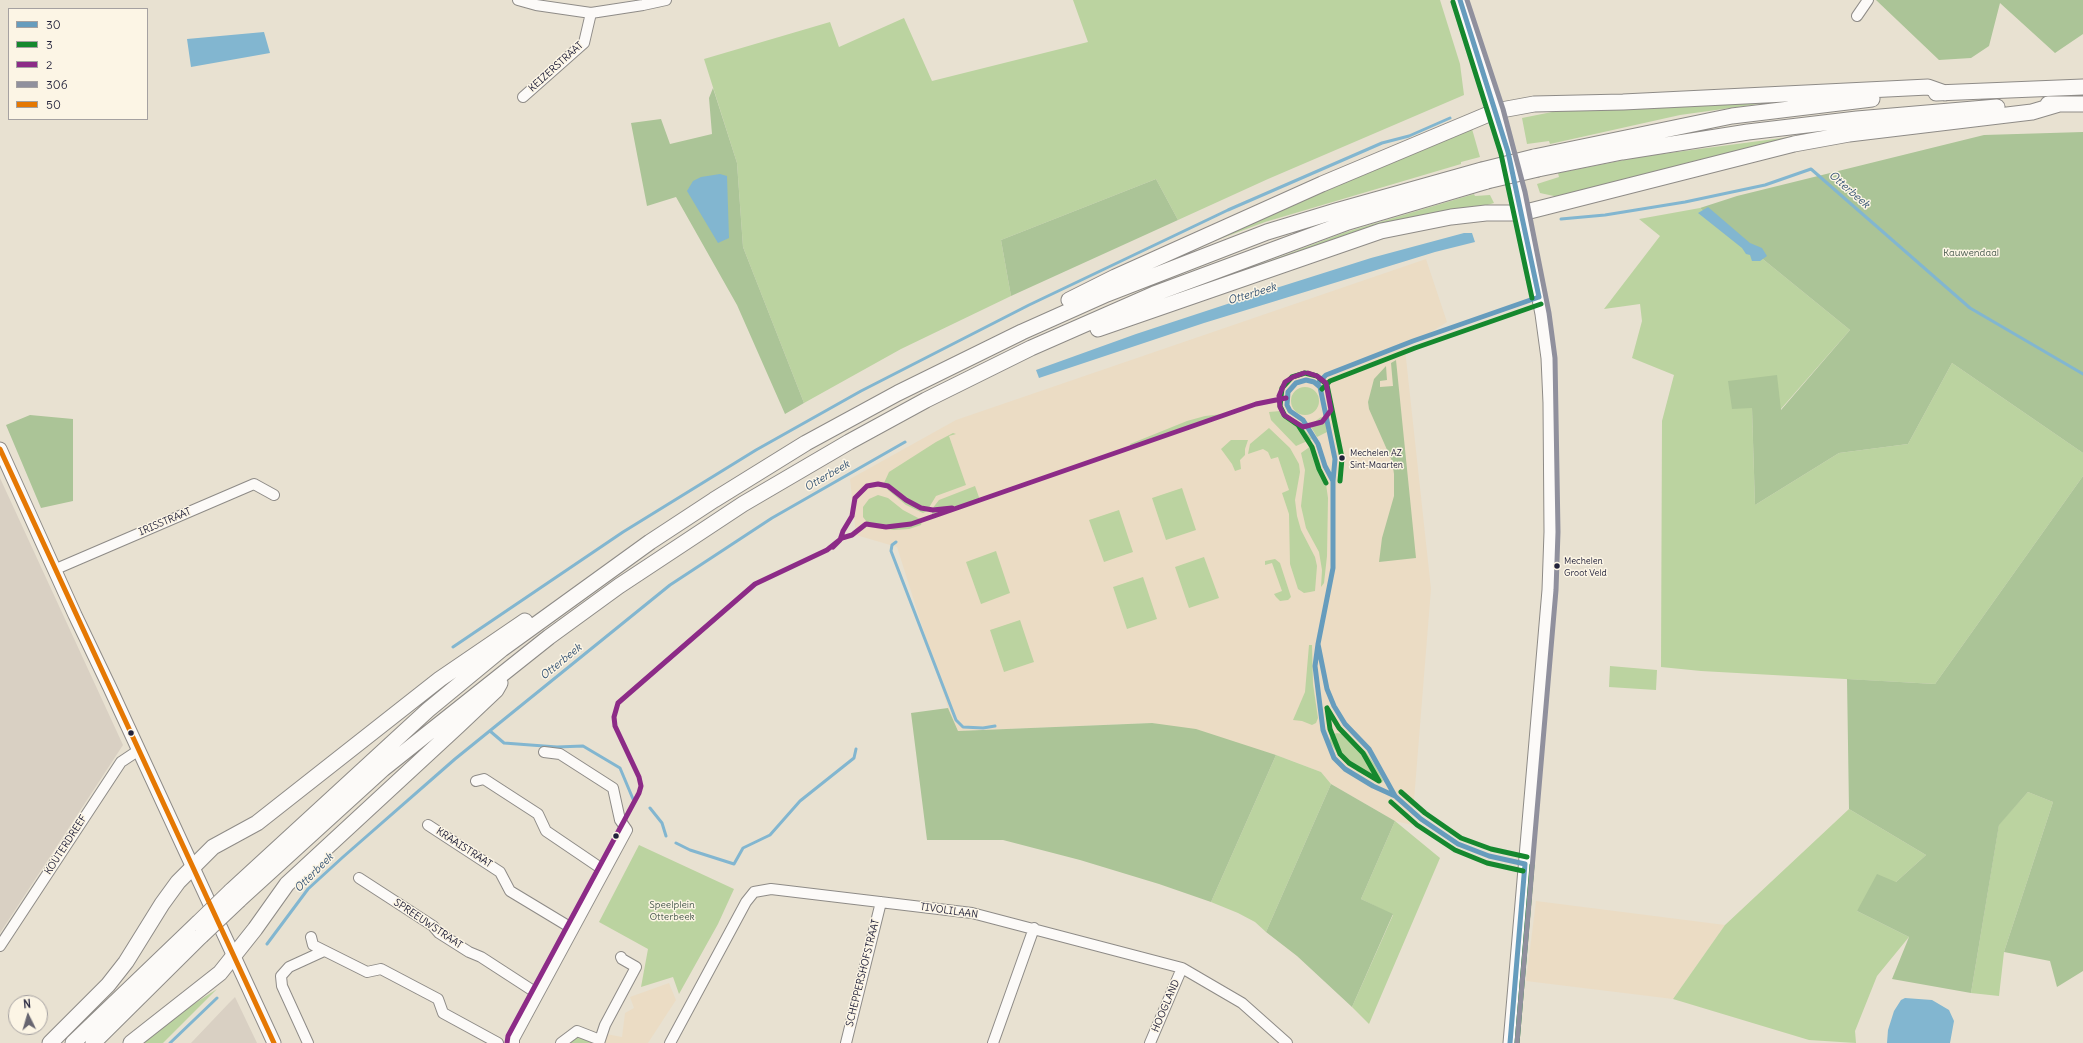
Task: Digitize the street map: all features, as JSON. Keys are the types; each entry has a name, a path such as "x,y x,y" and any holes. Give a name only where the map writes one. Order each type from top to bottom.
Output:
{"highway":[{"path":"1022,332 1040,316 1115,277 1322,184 1496,111 1534,104 1624,102 1928,87 1945,92"},
{"path":"93,1043 200,930 428,710 502,649 566,602 707,504 806,443 898,392 1022,332 1107,294 1267,232 1343,209 1536,163 1581,146 1732,116 1838,103 1945,92 2083,87"},
{"path":"1031,348 1044,349 1120,320 1381,231 1451,217 1486,213 1522,213 1794,144 1849,134 2032,112 2059,104"},
{"path":"1536,163 1622,152 1748,132 1857,119 1954,110 2083,104"},
{"path":"235,896 383,768 508,668 619,586 743,504 849,442 926,400 1031,348 1154,294 1348,222 1484,176"},
{"path":"50,1043 108,985 126,962 162,904 193,866 213,847 257,823 440,679 476,653 547,606 566,602"},
{"path":"131,1043 220,973 255,929 287,884 496,690 508,668"},
{"path":"73,1043 200,930"}],"main road":[{"path":"1460,0 1508,152 1542,314 1548,358 1551,457 1551,532 1546,641 1515,963 1510,1043"},
{"path":"0,449 56,569 75,615 274,1043"}],"street":[{"path":"518,0 536,5 591,13 643,6 666,0"},
{"path":"1857,16 1868,0"},
{"name":"KEIZERSTRAAT","path":"523,97 584,43 591,13"},
{"name":"IRISSTRAAT","path":"56,569 254,484 274,495"},
{"name":"KOUTERDREEF","path":"0,945 121,762 139,750"},
{"path":"514,1043 514,1039 627,830 620,820 614,788 560,754 544,752"},
{"path":"476,781 484,780 538,814 546,831 605,871"},
{"name":"KRAAISTRAAT","path":"428,825 500,872 510,891 573,930"},
{"name":"SPREEUWSTRAAT","path":"359,878 433,926 439,933 469,952 481,957 538,994"},
{"name":"TIVOLILAAN","path":"670,1043 746,902 754,892 771,889 972,913 1182,968 1242,1003 1286,1043"},
{"name":"SCHEPPERSHOFSTRAAT","path":"846,1043 881,902"},
{"path":"993,1043 1034,928"},
{"path":"311,937 313,945 367,972 381,969 438,999 443,1014 498,1043"},
{"path":"308,1043 282,986 282,976 289,967 324,951"},
{"path":"561,1043 576,1031 600,1042 605,1025 636,967 622,959 622,956"},
{"name":"HOOGLAND","path":"1150,1043 1182,968"}],"shaded area":[{"path":"1426,259 1447,322 1405,349 1431,589 1412,825 1395,821 1331,784 1321,772 1276,755 1152,723 958,731 948,708 897,547 856,535 850,479 956,420"},
{"path":"0,478 123,745 0,933"},
{"path":"1536,901 1725,925 1673,999 1526,981"},
{"path":"669,983 676,1000 648,1043 605,1043 606,1034 622,1037 625,1013 634,1008 630,997"},
{"path":"235,997 257,1043 191,1043 229,1003"}],"green space":[{"path":"1073,0 1440,0 1460,64 1464,95 1268,179 1178,220 1156,179 1001,240 1011,296 901,349 804,403 743,247 737,163 704,59 830,22 839,47 904,18 932,81 1088,42"},
{"path":"1876,0 2083,0 2083,34 2055,53 2000,3 1989,46 1971,58 1939,60"},
{"path":"713,88 737,163 743,247 804,403 785,414 737,305 676,197 647,206 631,123 661,119 670,144 712,134 709,98"},
{"path":"1802,98 1680,115 1550,144 1549,141 1527,144 1522,118 1562,110"},
{"path":"1857,128 1563,198 1540,193 1537,184 1559,177 1558,173 1639,157"},
{"path":"1472,129 1480,157 1461,162 1461,164 1265,222 1169,258 1319,192"},
{"name":"Kauwendaal","path":"2083,132 2083,453 1952,363 1908,444 1839,453 1755,505 1752,408 1732,409 1728,381 1777,375 1781,410 1850,330 1700,208 1737,196 1984,135"},
{"path":"1156,179 1178,220 1011,296 1001,240"},
{"path":"1474,194 1475,196 1490,195 1494,203 1163,301 1346,232"},
{"path":"1700,208 1850,330 1780,410 1752,408 1755,505 1839,453 1908,444 1952,363 2083,453 2083,476 1935,684 1701,671 1661,667 1662,421 1674,375 1632,358 1642,321 1640,304 1604,309 1660,236 1639,219"},
{"path":"1396,360 1416,558 1379,562 1382,538 1394,496 1394,474 1392,461 1369,409 1368,402 1374,379 1386,366 1387,380 1380,381 1380,387 1393,386 1391,363"},
{"path":"1305,387 1315,391 1319,401 1315,411 1305,415 1295,411 1291,401 1295,391"},
{"path":"1259,403 1260,404 1131,448 1130,444 1187,421 1205,416 1231,413"},
{"path":"1280,411 1297,421 1312,439 1296,446 1271,420 1269,412"},
{"path":"30,415 73,419 73,501 41,508 6,425"},
{"path":"1321,417 1325,419 1327,432 1317,437 1310,425"},
{"path":"1269,428 1290,448 1299,464 1300,472 1295,500 1297,516 1301,530 1315,557 1317,566 1315,591 1304,593 1298,589 1290,564 1289,514 1282,493 1289,490 1278,457 1271,459 1268,452 1263,449 1248,454 1250,444"},
{"path":"953,433 956,434 949,436 966,485 936,496 927,511 923,513 906,505 888,490 884,483 889,472"},
{"path":"1231,440 1248,440 1245,455 1240,460 1241,469 1235,471 1232,464 1221,449"},
{"path":"1311,446 1321,478 1325,477 1328,498 1327,556 1324,583 1321,587 1322,570 1319,552 1306,528 1301,506 1305,470 1301,453"},
{"path":"2083,476 2083,971 2057,987 2050,961 2004,952 2053,802 2028,792 1999,825 1971,993 1892,979 1909,937 1857,911 1877,874 1896,882 1926,855 1849,809 1847,679 1935,684"},
{"path":"975,486 980,500 945,512 932,514 932,509 939,500"},
{"path":"1182,488 1196,530 1166,540 1152,498"},
{"path":"878,495 888,498 903,510 920,519 922,521 921,525 909,529 894,530 870,526 863,517 863,507 869,499"},
{"path":"1119,510 1133,552 1104,562 1089,520"},
{"path":"996,551 1010,593 981,604 966,562"},
{"path":"1204,557 1219,598 1189,608 1175,567"},
{"path":"1275,559 1280,563 1291,597 1288,600 1280,601 1274,594 1282,591 1272,563 1265,565 1265,561"},
{"path":"1143,577 1157,619 1127,629 1113,587"},
{"path":"1020,620 1034,662 1004,672 990,630"},
{"path":"1309,645 1312,645 1313,684 1318,718 1316,723 1312,725 1302,721 1293,720 1305,692"},
{"path":"1610,666 1657,670 1656,690 1609,687"},
{"path":"948,708 958,731 1152,723 1196,729 1276,755 1211,902 1159,884 1080,860 1003,840 927,840 911,713"},
{"path":"1337,733 1346,735 1366,752 1383,780 1382,783 1358,772 1340,757 1329,741 1331,735"},
{"path":"1276,755 1321,772 1331,784 1266,932 1255,922 1211,902"},
{"path":"1331,784 1395,821 1361,899 1393,914 1352,1007 1297,956 1266,932"},
{"path":"2028,792 2053,802 2004,952 1999,996 1971,993 1999,824"},
{"path":"1849,809 1926,855 1896,882 1857,911 1909,937 1877,976 1855,1031 1856,1043 1809,1040 1673,999 1725,925"},
{"path":"1395,821 1440,858 1369,1024 1352,1007 1393,915 1361,899"},
{"name":"Speelplein Otterbeek","path":"639,845 734,889 718,924 679,994 673,977 641,987 648,949 599,922"},
{"path":"217,989 163,1043 140,1043 161,1025"},
{"path":"576,1035 594,1043 564,1043"}],"water":[{"path":"264,32 270,53 191,67 187,39"},
{"path":"720,174 727,176 729,238 718,243 687,191 693,181 701,177"},
{"path":"1708,207 1750,243 1762,248 1767,256 1760,261 1752,261 1750,255 1746,254 1742,248 1698,213"},
{"path":"1464,233 1472,233 1475,242 1435,252 1204,323 1039,378 1036,370 1136,334 1273,289 1371,258"},
{"path":"1905,998 1932,1000 1949,1010 1954,1021 1950,1043 1887,1043 1888,1030 1894,1011 1901,1000"}],"waterway":[{"path":"453,647 623,532 756,450 861,391 1029,305 1228,210 1382,143 1409,136 1450,118"},
{"name":"Otterbeek","path":"1561,219 1605,215 1685,202 1765,185 1811,169 1970,308 2083,374"},
{"name":"Otterbeek","path":"267,944 308,889 343,857 455,759 670,585 772,518 905,442"},
{"path":"896,542 892,545 891,551 956,720 963,727 983,728 995,726"},
{"path":"490,731 504,743 557,747 583,746 620,768 633,799"},
{"path":"676,843 690,850 734,864 743,848 770,835 800,801 854,758 856,749"},
{"path":"650,808 662,823 666,836"},
{"name":"Otterbeek","path":"170,1043 217,998"}],"transit line":[{"name":"30","path":"1460,0 1508,152 1539,297"},
{"name":"306","path":"1467,0 1503,109 1525,192 1549,313 1555,358 1558,532 1556,590 1517,1043"},
{"name":"3","path":"1453,2 1501,154 1532,298"},
{"name":"30","path":"1317,384 1326,375 1413,341 1539,297"},
{"name":"3","path":"1322,389 1330,381 1415,348 1541,304"},
{"name":"2","path":"1304,373 1285,382 1279,396 1280,407 1284,415 1303,427 1322,422 1331,410 1326,383 1317,376 1308,373"},
{"name":"3","path":"1326,483 1319,469 1312,447 1298,425 1285,416 1280,406 1282,388 1292,377 1305,373 1317,376 1327,385 1342,458 1340,481"},
{"name":"30","path":"1306,380 1314,382 1320,387 1335,459 1333,481 1325,466 1318,444 1303,420 1290,411 1287,405 1288,392 1296,383 1306,380"},
{"name":"2","path":"507,1043 508,1036 639,793 641,786 639,777 615,726 614,717 618,703 755,584 827,550 842,538 852,535 866,524 886,527 911,524 1256,404 1286,398"},
{"name":"50","path":"0,449 274,1043"},
{"name":"30","path":"1333,481 1333,568"},
{"name":"30","path":"1333,481 1333,568"},
{"name":"2","path":"833,547 840,540 843,531 852,516 855,498 867,486 878,484 888,486 906,500 921,508 933,510 952,508"},
{"name":"30","path":"1318,644 1333,568"},
{"name":"30","path":"1318,644 1333,568"},
{"name":"30","path":"1318,644 1327,689 1334,706 1345,724 1369,749 1395,796"},
{"name":"30","path":"1318,644 1315,666 1323,730 1334,758 1345,769 1373,786 1395,796"},
{"name":"3","path":"1327,708 1339,728 1363,753 1379,781 1349,763 1340,754 1330,729 1327,708"},
{"name":"3","path":"1401,792 1425,813 1461,838 1491,849 1527,857"},
{"name":"30","path":"1395,796 1421,819 1458,844 1489,856 1525,864"},
{"name":"3","path":"1391,802 1417,825 1455,850 1487,863 1523,871"},
{"name":"30","path":"1510,1043 1525,864"},
{"name":"3","path":"1517,1043 1532,865"}],"place":[{"name":"Mechelen AZ Sint-Maarten","path":"1342,458"},
{"name":"Mechelen Groot Veld","path":"1557,566"}]}
